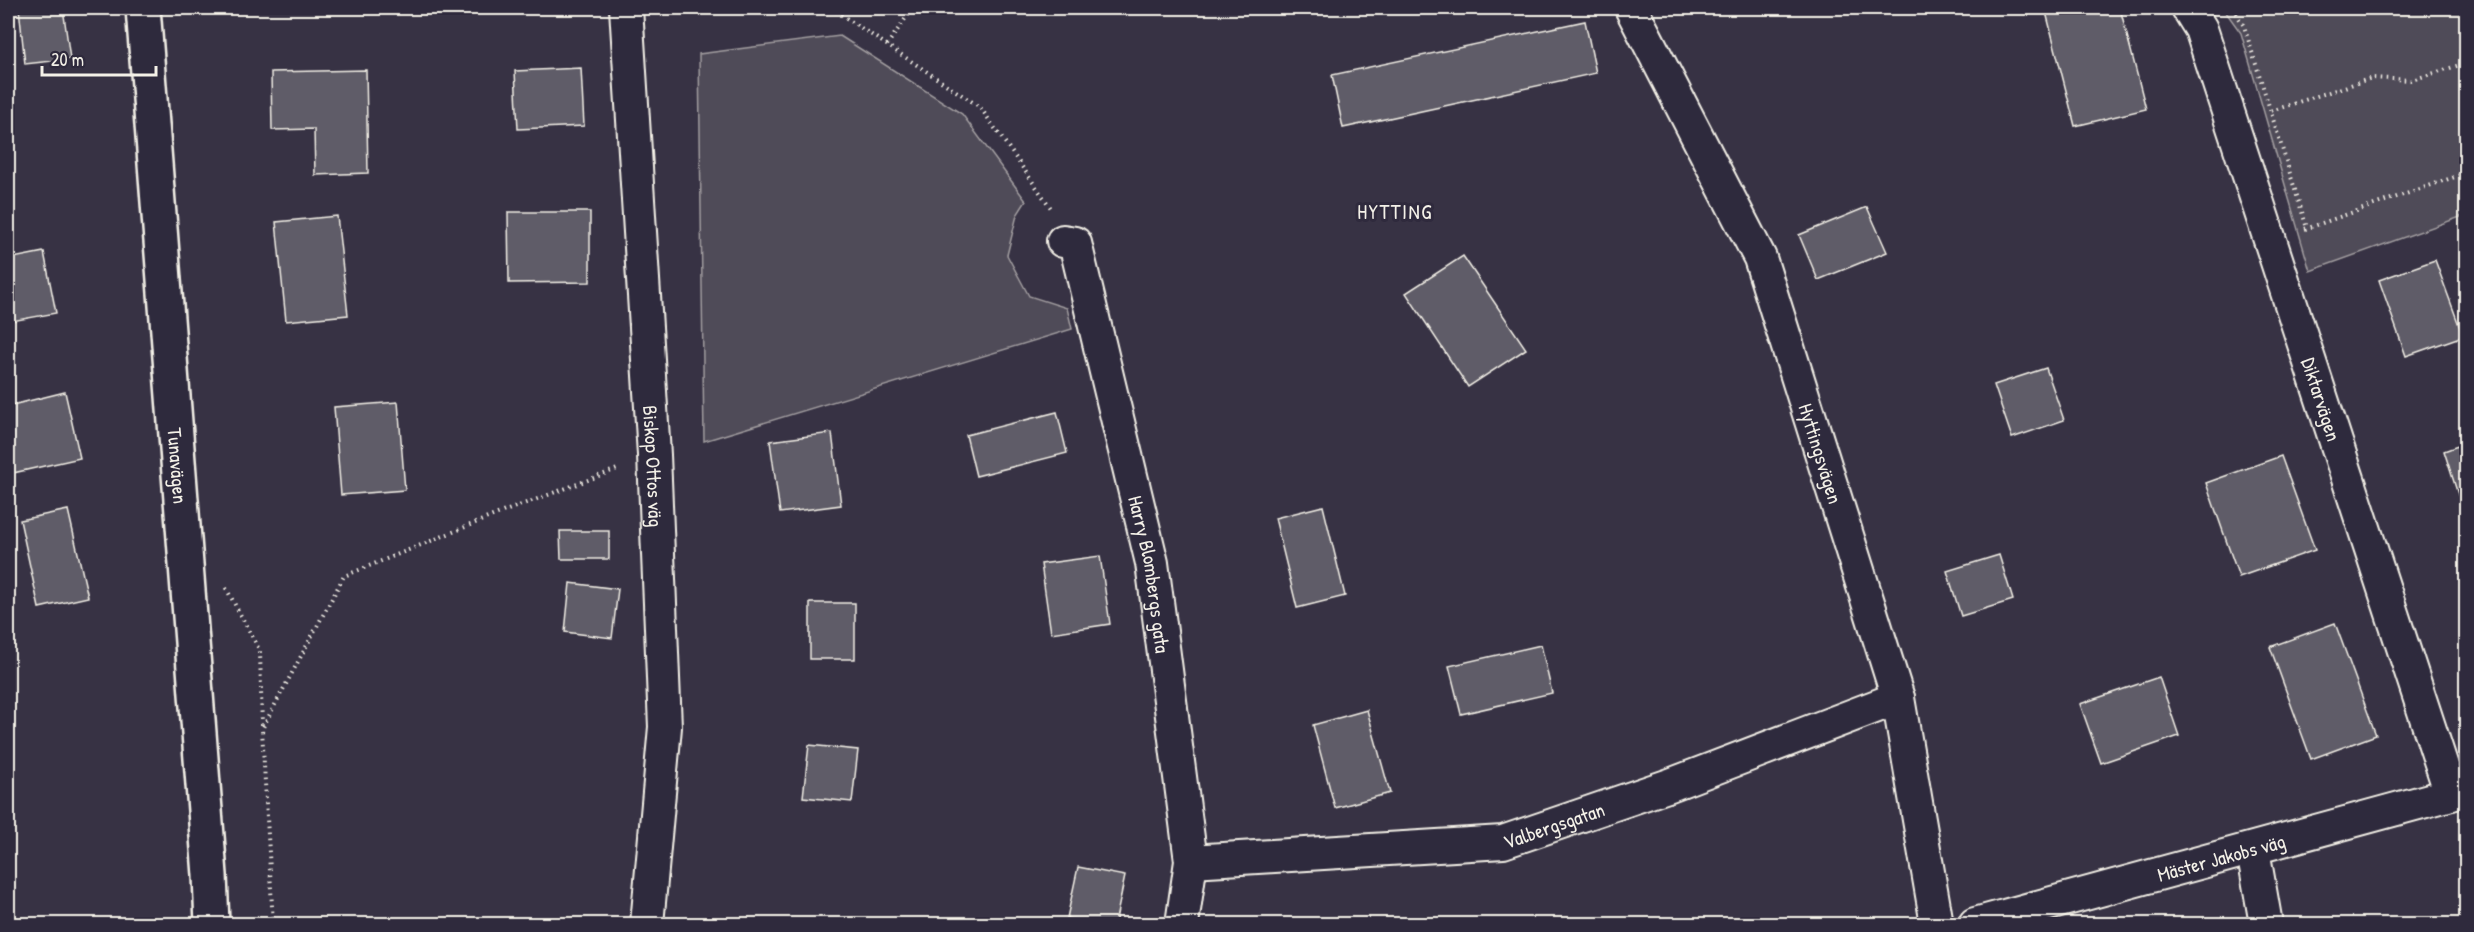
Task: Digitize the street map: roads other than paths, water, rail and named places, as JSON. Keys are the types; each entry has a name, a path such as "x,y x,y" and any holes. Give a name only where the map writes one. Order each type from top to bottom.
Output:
{"street":[{"name":"Tunavägen","path":"143,8 212,924"},
{"name":"Biskop Ottos väg","path":"626,8 654,456 665,727 647,924"},
{"name":"Hyttingsvägen","path":"1631,8 1760,258 1898,698 1937,924"},
{"name":"Diktarvägen","path":"2188,8 2201,29 2270,241 2459,792"},
{"name":"Harry Blombergs gata","path":"1070,242 1152,563 1191,861 1182,924"},
{"name":"Valbergsgatan","path":"1191,861 1503,842 1670,785 1898,698"},
{"name":"Mäster Jakobs väg","path":"1975,924 2459,792"},
{"path":"2253,850 2266,924"}],"district":[{"name":"HYTTING","path":"1395,211"}]}
